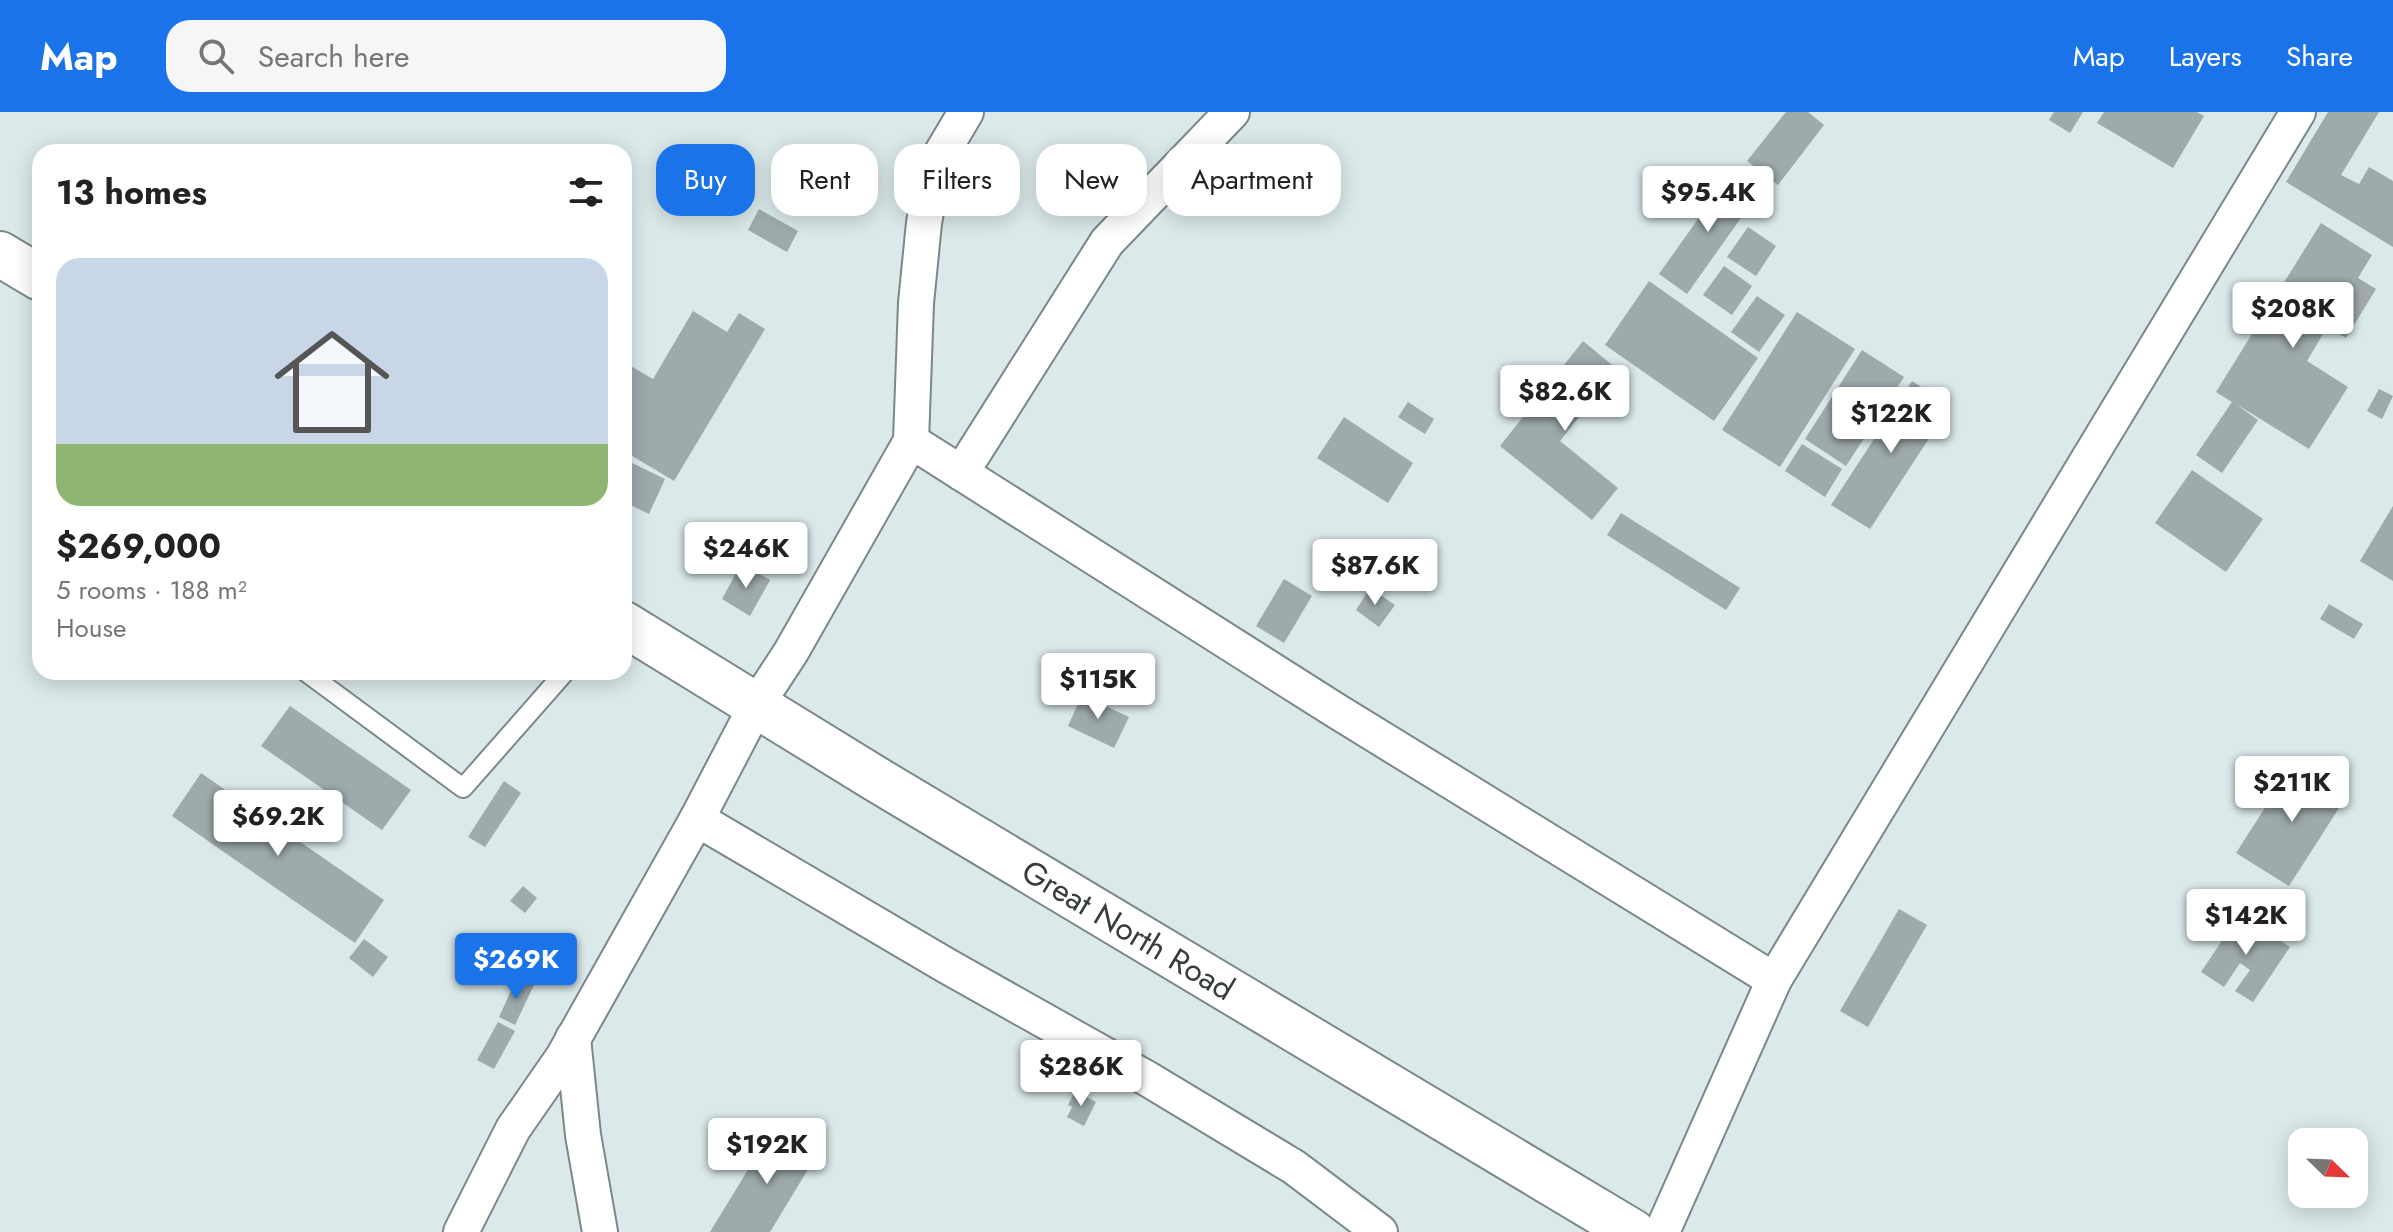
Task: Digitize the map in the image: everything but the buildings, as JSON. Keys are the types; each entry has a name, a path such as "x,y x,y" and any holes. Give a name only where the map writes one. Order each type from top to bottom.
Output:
{"highway":[{"path":"0,254 32,273"},
{"name":"Great North Road","path":"632,629 889,787 1633,1232"}],"street":[{"path":"461,1232 513,1129 573,1038 697,819 757,704 791,652 911,441 916,303 924,223 934,166 966,112"},
{"path":"961,473 1107,242 1232,112"},
{"path":"1662,1232 1774,980 2298,112"},
{"path":"911,441 1335,710 1774,980"},
{"path":"697,819 947,966 1148,1079 1294,1167 1380,1232"},
{"path":"573,1038 583,1135 600,1232"}],"lane":[{"path":"317,680 463,788 558,680"}]}
